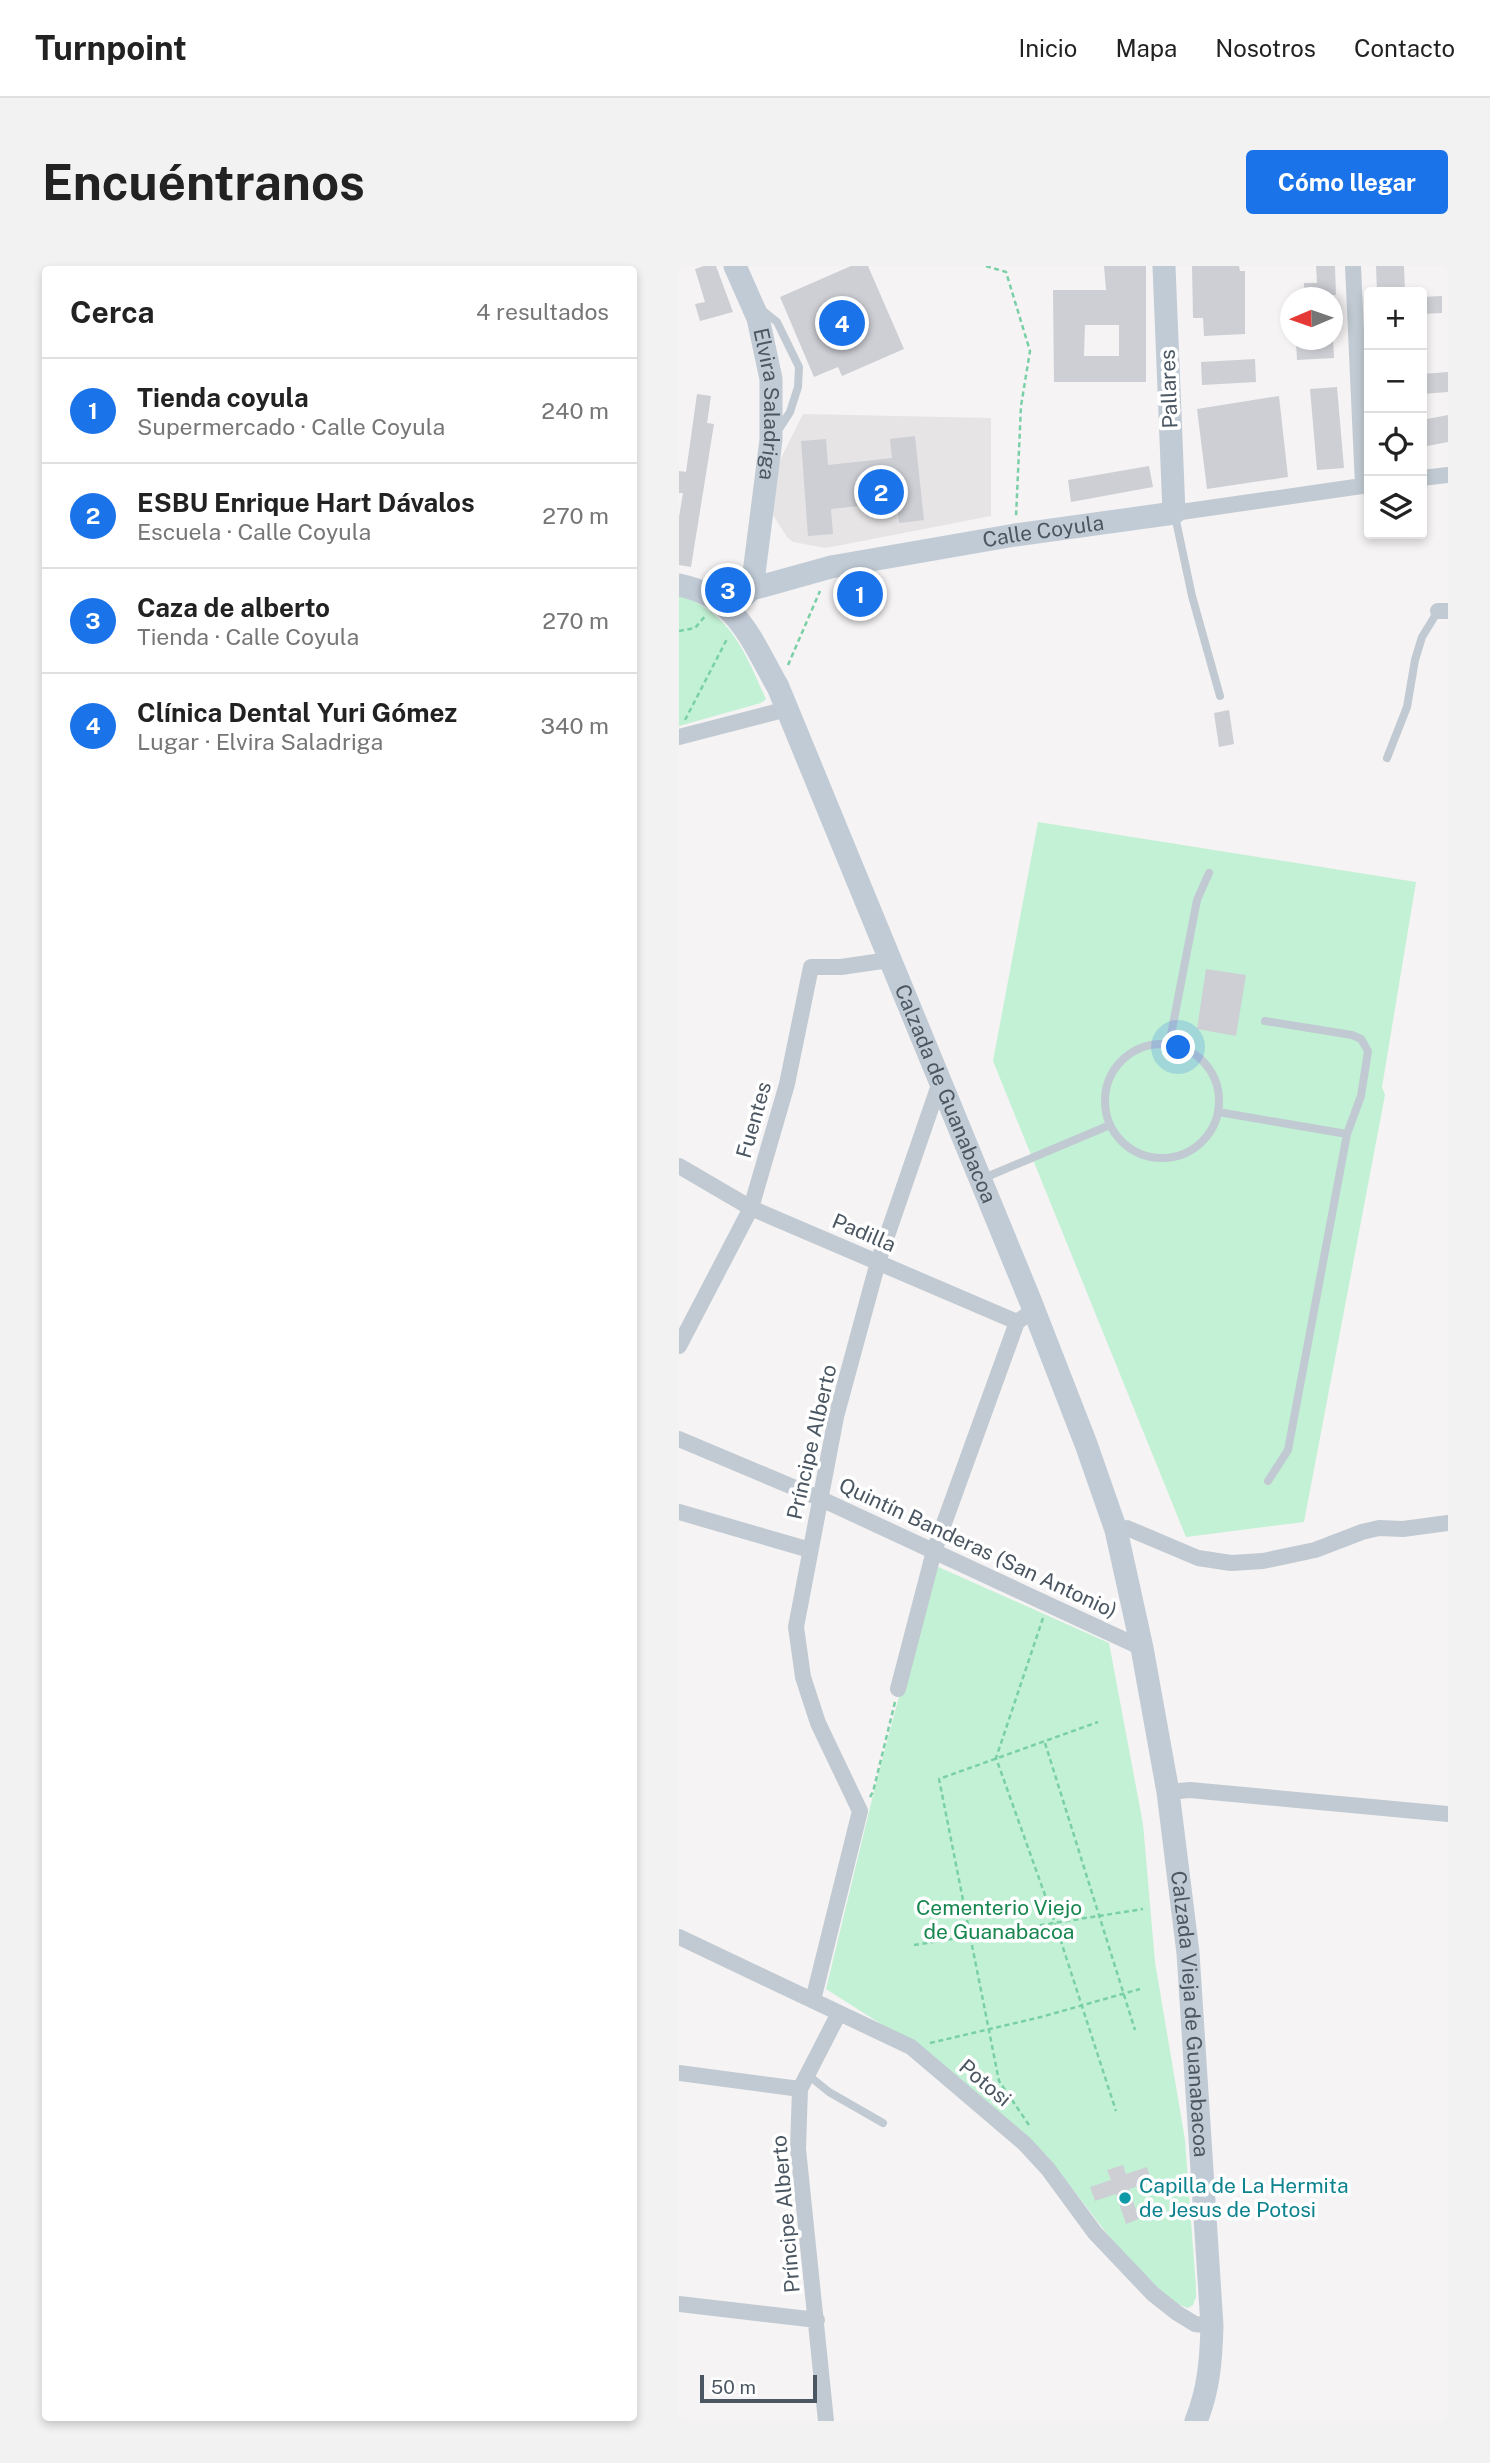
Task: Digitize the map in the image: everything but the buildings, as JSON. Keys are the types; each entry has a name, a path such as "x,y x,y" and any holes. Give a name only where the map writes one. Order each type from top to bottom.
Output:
{"main road":[{"name":"Elvira Saladriga","path":"735,266 758,318 771,379 771,440 752,589"},
{"name":"Pallares","path":"1164,266 1174,513"},
{"name":"Calle Coyula","path":"727,608 752,589 831,567 1015,535 1174,513"},
{"path":"679,585 691,587 727,608"},
{"name":"Calzada de Guanabacoa","path":"727,608 778,687 981,1179 1025,1316 1086,1444 1116,1530 1142,1648"},
{"name":"Calzada Vieja de Guanabacoa","path":"1142,1648 1168,1792 1188,1952 1212,2326 1211,2366 1206,2397 1196,2421"}],"street":[{"path":"1353,266 1365,476"},
{"path":"1427,477 1448,475"},
{"name":"Calle Coyula","path":"1174,513 1364,485"},
{"path":"679,737 787,709"},
{"name":"Fuentes","path":"679,1346 751,1208 787,1084 811,967 841,967 890,960"},
{"name":"Príncipe Alberto","path":"860,1811 818,1723 803,1677 796,1627 836,1417 879,1262 940,1082"},
{"name":"Padilla","path":"679,1166 751,1208 879,1262 1025,1316"},
{"path":"898,1689 934,1551 1025,1316"},
{"name":"Quintín Banderas (San Antonio)","path":"679,1439 820,1498 1142,1648"},
{"path":"679,1512 810,1550"},
{"path":"1116,1530 1128,1528 1198,1558 1231,1563 1263,1561 1315,1550 1379,1528 1403,1530 1448,1523"},
{"path":"1168,1792 1190,1790 1448,1814"},
{"path":"813,2000 860,1811"},
{"name":"Potosi","path":"679,1937 911,2048 1024,2143 1048,2169 1095,2233 1153,2294 1195,2324 1212,2326"},
{"name":"Príncipe Alberto","path":"826,2421 798,2149 804,2082 839,2013"},
{"path":"679,2073 804,2082"},
{"path":"679,2304 817,2320"}],"lane":[{"path":"1174,513 1192,596 1220,696"},
{"path":"1387,758 1407,708 1422,637 1443,611"},
{"path":"1169,1045 1197,900 1209,873"},
{"path":"1265,1021 1352,1035 1361,1039 1368,1051 1361,1096 1347,1134 1288,1450 1268,1481"},
{"path":"1169,1045 1189,1051 1205,1064 1218,1092 1218,1112 1210,1131 1196,1146 1178,1156 1148,1157 1129,1148 1110,1125 1105,1095 1116,1067 1123,1060 1140,1049 1169,1045"},
{"path":"1218,1112 1347,1134"},
{"path":"981,1179 1110,1125"},
{"path":"804,2082 829,2092 883,2123"}],"path":[{"path":"986,266 1006,272 1030,351 1021,405 1015,535"},
{"path":"778,687 831,567"},
{"path":"679,631 695,628 703,620 727,608"},
{"path":"685,721 727,608"},
{"path":"1043,1618 996,1758 1055,1923 1116,2111"},
{"path":"860,1811 873,1792 898,1689"},
{"path":"1033,2132 999,2081 939,1779 1098,1722"},
{"path":"1044,1741 1135,2030"},
{"path":"914,1945 1143,1909"},
{"path":"911,2048 1140,1989"}],"shaded area":[{"path":"803,414 991,418 991,516 826,548 793,542 770,510 773,474"}],"green space":[{"path":"679,594 712,613 734,636 766,699 761,703 679,726"},
{"path":"1038,822 1416,882 1382,1087 1385,1095 1304,1522 1186,1537 993,1061"},
{"name":"Cementerio Viejo de Guanabacoa","path":"934,1565 1109,1643 1143,1824 1155,1962 1185,2140 1196,2288 1193,2305 1188,2308 1172,2302 1118,2248 1048,2157 914,2045 826,1989 876,1783"}],"place":[{"name":"Clínica Dental Yuri Gómez","path":"842,323"},
{"name":"ESBU Enrique Hart Dávalos","path":"881,492"},
{"name":"Caza de alberto","path":"728,590"},
{"name":"Tienda coyula","path":"860,594"},
{"name":"Capilla de La Hermita de Jesus de Potosi","path":"1125,2198"}]}
